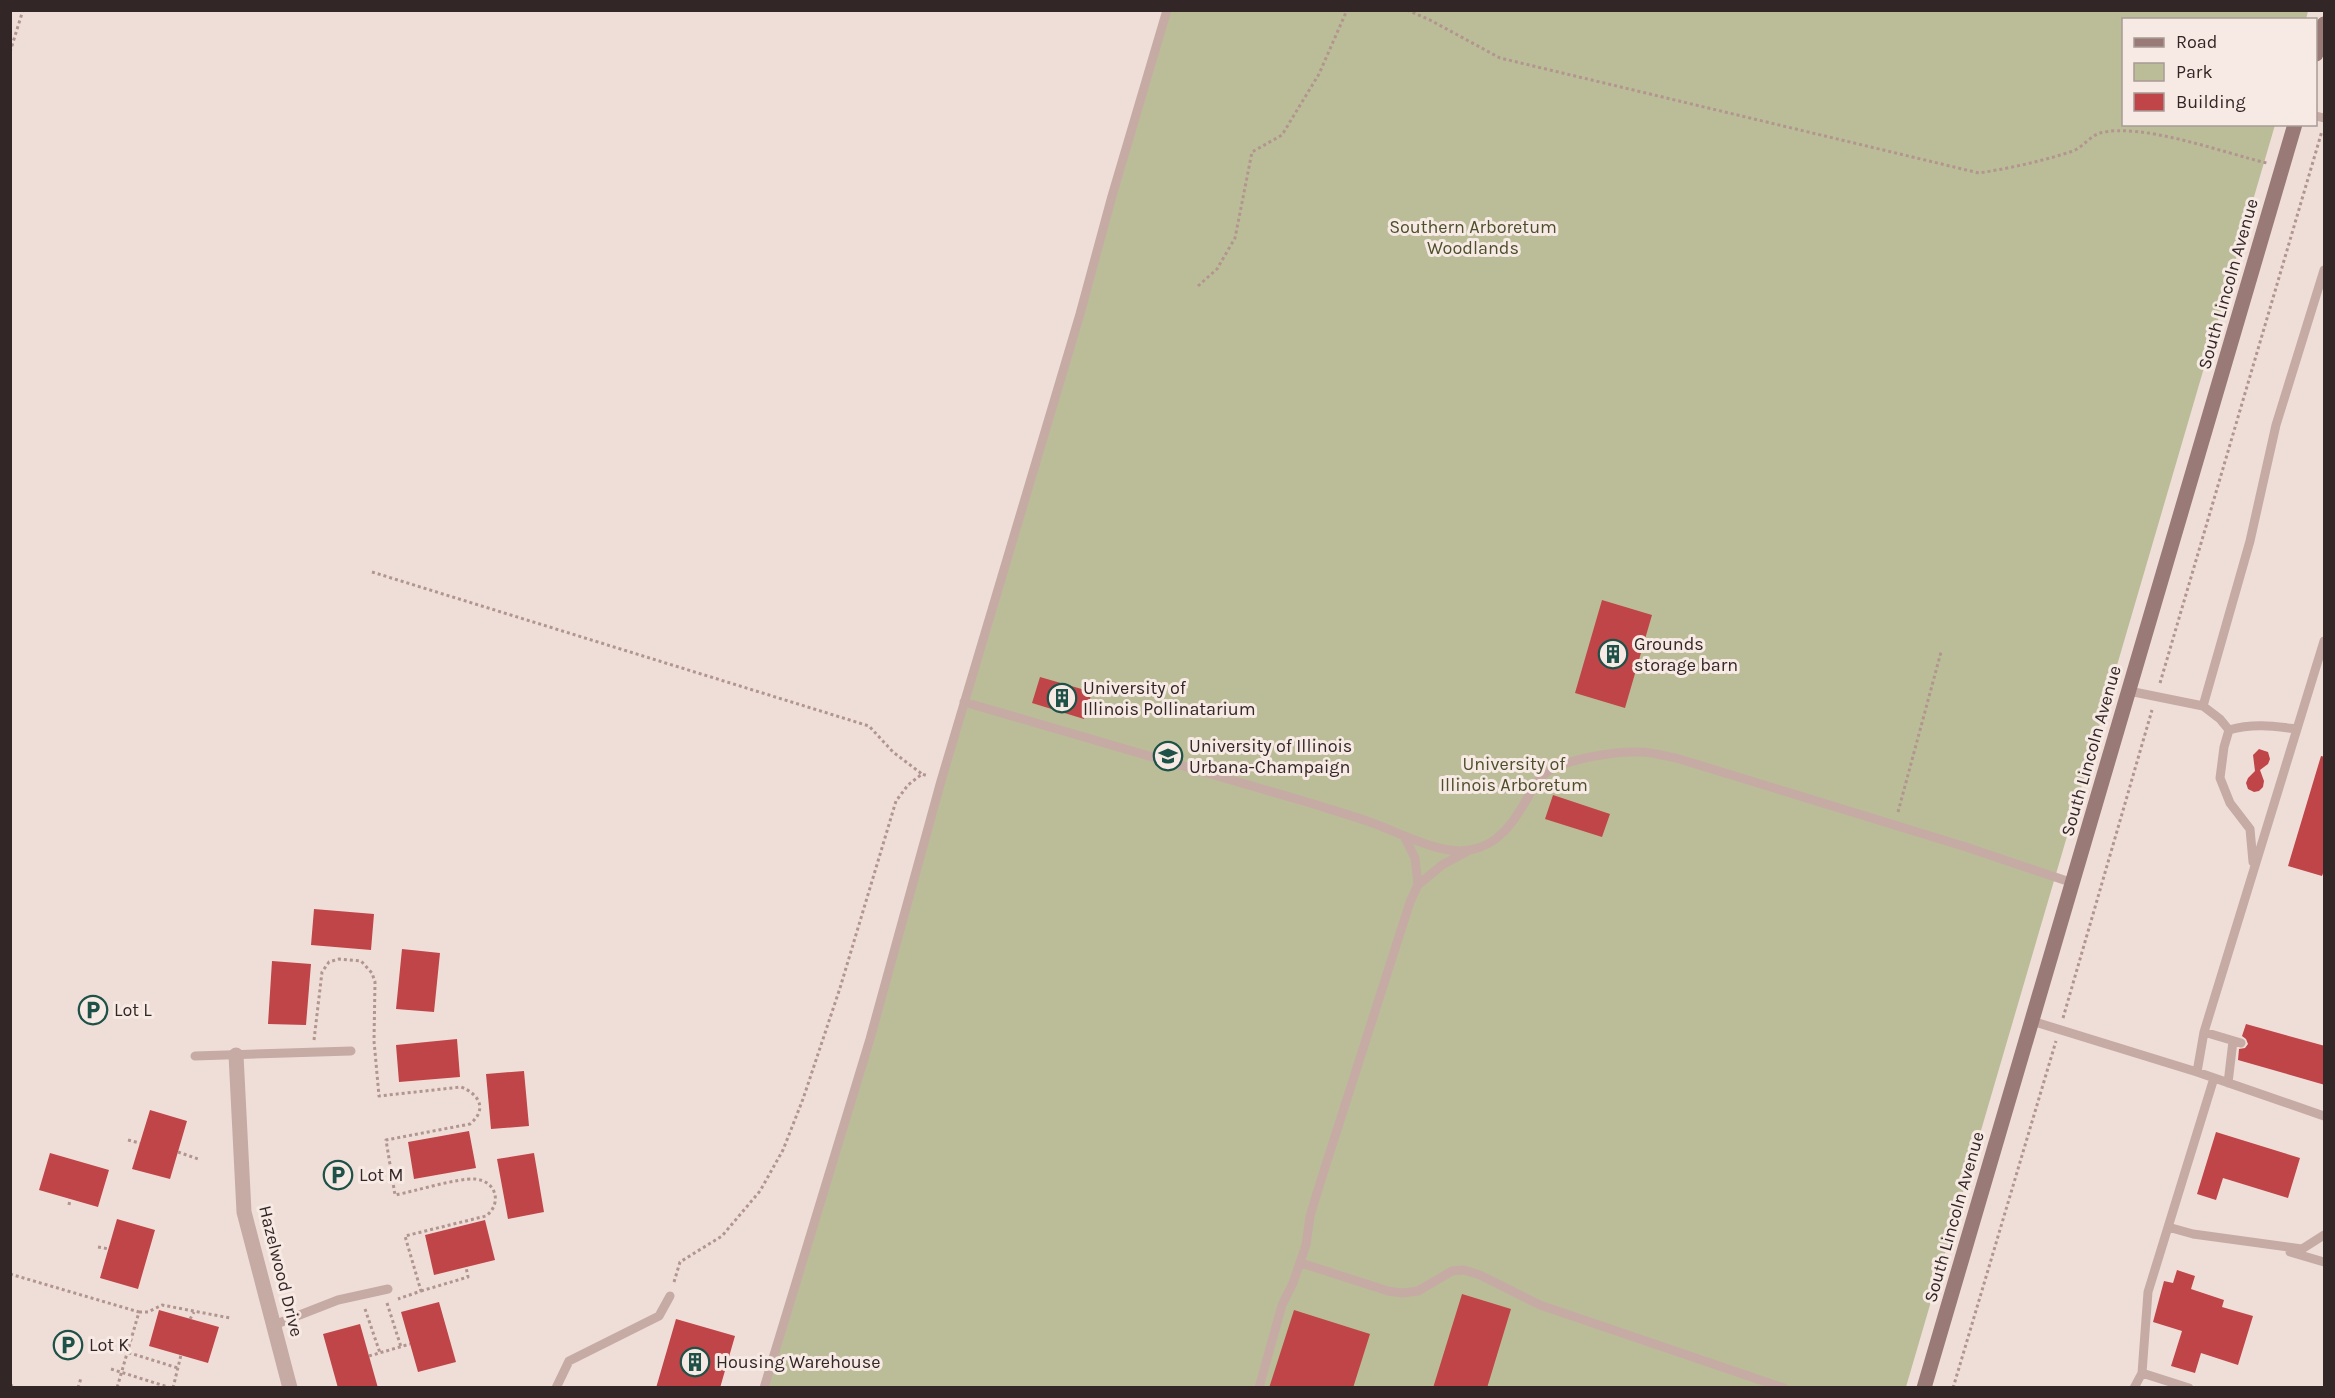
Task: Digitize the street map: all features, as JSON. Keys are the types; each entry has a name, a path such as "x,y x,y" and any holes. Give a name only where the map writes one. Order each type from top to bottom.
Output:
{"main road":[{"path":"2317,51 2325,24"},
{"name":"South Lincoln Avenue","path":"1928,1387 2032,1021 2294,126"}],"street":[{"name":"Hazelwood Drive","path":"236,1055 244,1212 290,1388"}],"lane":[{"path":"764,1388 870,1039 941,781 1080,314 1167,10"},
{"path":"2203,706 2250,542 2276,425 2325,270"},
{"path":"2197,1072 2204,1032 2325,641"},
{"path":"2129,691 2203,706 2220,719 2229,730"},
{"path":"964,702 1317,805 1438,847 1468,851"},
{"path":"2229,730 2245,725 2261,724 2297,729"},
{"path":"2229,730 2220,778 2230,802 2250,829 2253,851 2252,877"},
{"path":"1259,1388 1282,1305 1301,1263 1321,1180 1410,902 1418,885 1442,865 1468,851 1487,845 1504,833 1542,776 1577,760 1612,753 1640,752 1676,758 2073,883"},
{"path":"1404,836 1415,858 1418,885"},
{"path":"2032,1021 2197,1072 2325,1116"},
{"path":"2204,1032 2237,1042 2228,1083"},
{"path":"195,1056 351,1051"},
{"path":"2134,1388 2142,1373 2148,1292 2214,1078"},
{"path":"2168,1227 2193,1234 2302,1249 2325,1235"},
{"path":"2268,1246 2325,1262"},
{"path":"1301,1263 1388,1291 1402,1293 1418,1291 1452,1271 1464,1270 1480,1275 1540,1305 1784,1388"},
{"path":"274,1325 338,1300 388,1289"},
{"path":"556,1388 569,1360 659,1316 670,1296"},
{"path":"2142,1373 2189,1388"}],"path":[{"path":"10,52 23,10"},
{"path":"1198,286 1217,269 1235,238 1252,152 1282,135 1319,74 1347,10"},
{"path":"1407,10 1500,58 1979,173 2012,168 2076,150 2098,133 2125,131 2172,138 2283,167"},
{"path":"1953,1388 2325,120"},
{"path":"372,572 870,726 893,752 922,774 941,781"},
{"path":"1894,825 1941,652"},
{"path":"670,1296 680,1262 722,1236 760,1191 783,1150 803,1099 840,988 896,801 908,785 922,774"},
{"path":"314,1041 322,972 329,962 339,959 361,961 372,973 375,982 374,1041 379,1096 461,1087 471,1091 478,1099 480,1109 478,1118 470,1124 386,1140 395,1196 474,1179 488,1184 497,1197 491,1212 486,1216 405,1236 421,1291"},
{"path":"128,1140 140,1143"},
{"path":"178,1152 198,1159"},
{"path":"69,1205 70,1198"},
{"path":"98,1247 108,1249"},
{"path":"401,1347 386,1302 468,1276 466,1267"},
{"path":"10,1274 140,1312 148,1312 162,1305 230,1318"},
{"path":"376,1305 365,1309 380,1353"},
{"path":"117,1388 140,1312"},
{"path":"190,1319 194,1312"},
{"path":"369,1356 410,1344"},
{"path":"117,1349 178,1368"},
{"path":"111,1369 172,1388 181,1355"},
{"path":"78,1388 81,1378"},
{"path":"10,1385 17,1388"}],"green space":[{"name":"University of Illinois Arboretum","path":"1168,11 2308,11 2306,18 2122,18 2122,126 2275,126 1906,1387 762,1388 870,1039"}],"building":[{"name":"Grounds storage barn","path":"1602,600 1652,615 1625,708 1575,693"},
{"name":"University of Illinois Pollinatarium","path":"1040,677 1092,692 1084,719 1032,703"},
{"path":"2259,749 2268,752 2270,759 2268,764 2260,770 2264,781 2263,787 2254,792 2248,789 2246,783 2255,771 2253,755"},
{"path":"2321,756 2325,757 2325,868 2322,876 2288,866"},
{"path":"1553,795 1610,814 1602,837 1545,819"},
{"path":"314,909 374,914 371,950 311,945"},
{"path":"402,949 440,953 434,1012 396,1009"},
{"path":"272,961 311,964 306,1025 268,1024"},
{"path":"2246,1024 2325,1046 2325,1085 2238,1060 2239,1049 2245,1048 2248,1044 2242,1036"},
{"path":"457,1039 460,1077 399,1082 396,1045"},
{"path":"524,1071 529,1126 491,1129 486,1074"},
{"path":"150,1110 187,1121 170,1179 132,1169"},
{"path":"469,1131 476,1168 414,1179 408,1142"},
{"path":"2216,1132 2300,1158 2288,1198 2223,1178 2216,1200 2197,1194"},
{"path":"50,1153 109,1170 98,1207 39,1190"},
{"path":"534,1153 544,1212 508,1219 497,1159"},
{"path":"117,1219 155,1230 138,1289 100,1278"},
{"path":"485,1220 495,1260 434,1275 425,1235"},
{"path":"2177,1270 2195,1276 2191,1289 2224,1300 2222,1307 2253,1316 2238,1365 2201,1353 2195,1373 2171,1366 2182,1331 2153,1322 2164,1281 2173,1283"},
{"path":"1462,1294 1511,1309 1487,1388 1433,1388"},
{"path":"439,1302 456,1362 418,1372 401,1312"},
{"path":"159,1310 219,1327 208,1363 149,1346"},
{"path":"1294,1310 1370,1334 1353,1388 1269,1388"},
{"name":"Housing Warehouse","path":"676,1319 735,1336 720,1388 656,1388"},
{"path":"360,1324 378,1388 338,1388 323,1334"}],"place":[{"name":"Grounds storage barn","path":"1613,654"},
{"name":"University of Illinois Pollinatarium","path":"1062,698"},
{"name":"University of Illinois Urbana-Champaign","path":"1168,756"},
{"name":"Lot L","path":"93,1010"},
{"name":"Lot M","path":"338,1175"},
{"name":"Lot K","path":"68,1345"},
{"name":"Housing Warehouse","path":"695,1362"}],"park label":[{"name":"Southern Arboretum Woodlands","path":"1473,237"}]}
